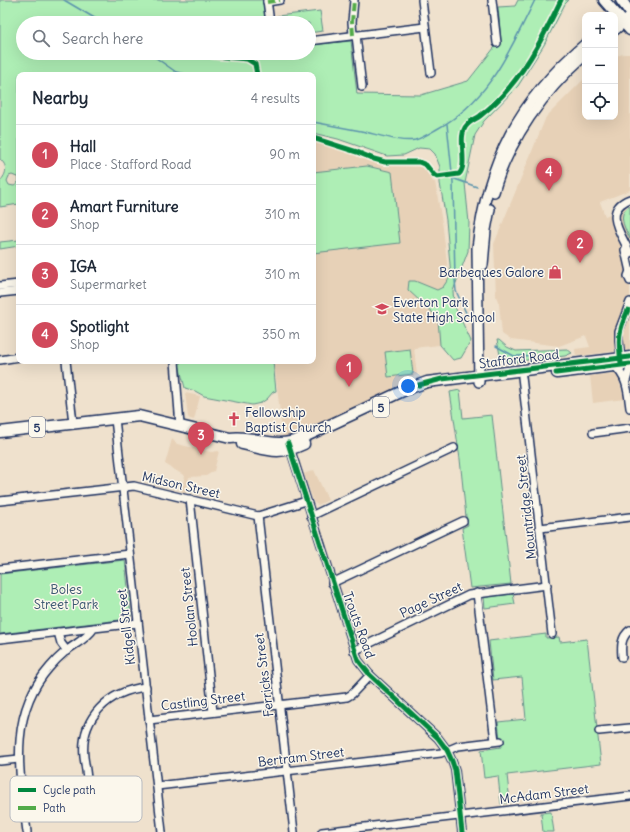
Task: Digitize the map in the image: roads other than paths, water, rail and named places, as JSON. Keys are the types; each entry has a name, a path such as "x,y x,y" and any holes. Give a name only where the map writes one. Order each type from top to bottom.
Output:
{"highway":[{"path":"604,0 625,18"},
{"path":"621,0 625,18"},
{"name":"Stafford Road","path":"482,378 522,377 625,362"},
{"name":"Stafford Road","path":"0,432 73,423 143,417 230,438 236,442 270,451 283,452 289,447 407,395 435,387 482,378 625,362"}],"main road":[{"path":"618,26 625,18"},
{"path":"482,378 477,248 486,199 497,161 516,123 533,98 554,72 582,47"},
{"path":"482,378 483,256 486,230 495,189 508,156 528,120 554,86 582,58"}],"street":[{"path":"269,16 267,1 280,0"},
{"path":"354,0 352,22 362,87"},
{"path":"422,0 431,73"},
{"path":"492,0 497,43"},
{"path":"316,40 425,27"},
{"path":"630,199 619,206 615,214 630,271 628,276 630,281"},
{"path":"622,238 630,253"},
{"path":"0,286 16,284"},
{"path":"0,293 16,291"},
{"path":"626,381 621,372 625,362 619,330 630,302"},
{"path":"630,313 624,324 623,331 626,381 630,408"},
{"path":"0,360 16,357"},
{"path":"66,364 73,423"},
{"path":"175,364 180,426"},
{"name":"Mountridge Street","path":"522,377 552,634"},
{"name":"Kidgell Street","path":"114,419 162,832"},
{"path":"593,433 630,428"},
{"name":"Trouts Road","path":"289,447 354,651 360,665 438,738 447,750 455,770 462,832"},
{"path":"311,516 454,448"},
{"name":"Midson Street","path":"0,502 140,487 258,516"},
{"name":"Hoolan Street","path":"190,499 213,712"},
{"path":"258,516 306,501"},
{"name":"Ferricks Street","path":"258,516 294,832"},
{"path":"540,528 630,517"},
{"path":"332,583 463,521"},
{"path":"0,569 130,554"},
{"name":"Page Street","path":"354,651 466,596 477,593 547,585"},
{"name":"Bertram Street","path":"157,786 441,753 458,746 497,741 477,593"},
{"path":"0,639 138,623"},
{"path":"21,776 19,759 20,735 28,703 44,674 67,651 89,636 94,628"},
{"path":"622,657 622,641 630,630"},
{"path":"58,632 61,643 67,651"},
{"name":"Castling Street","path":"149,720 349,696 370,675"},
{"path":"86,776 84,743 86,732 91,720 101,707 115,696 131,689 146,687"},
{"path":"599,731 630,728"},
{"path":"0,762 19,759"},
{"name":"McAdam Street","path":"322,832 630,796"},
{"path":"26,822 27,832"}],"waterway":[{"path":"64,0 91,16"},
{"path":"316,123 409,141 429,134 455,117 471,104 484,89 507,55 535,0"},
{"path":"159,60 176,72"},
{"path":"447,124 453,182 456,291 467,315"},
{"path":"452,178 477,187"},
{"path":"496,346 514,356 557,355"}],"place":[{"name":"Spotlight","path":"549,191"},
{"name":"Amart Furniture","path":"580,263"},
{"name":"Barbeques Galore","path":"555,272"},
{"name":"Everton Park State High School","path":"382,309"},
{"name":"Hall","path":"349,387"},
{"name":"Fellowship Baptist Church","path":"234,419"},
{"name":"IGA","path":"201,455"}],"park label":[{"name":"Boles Street Park","path":"66,596"}]}
